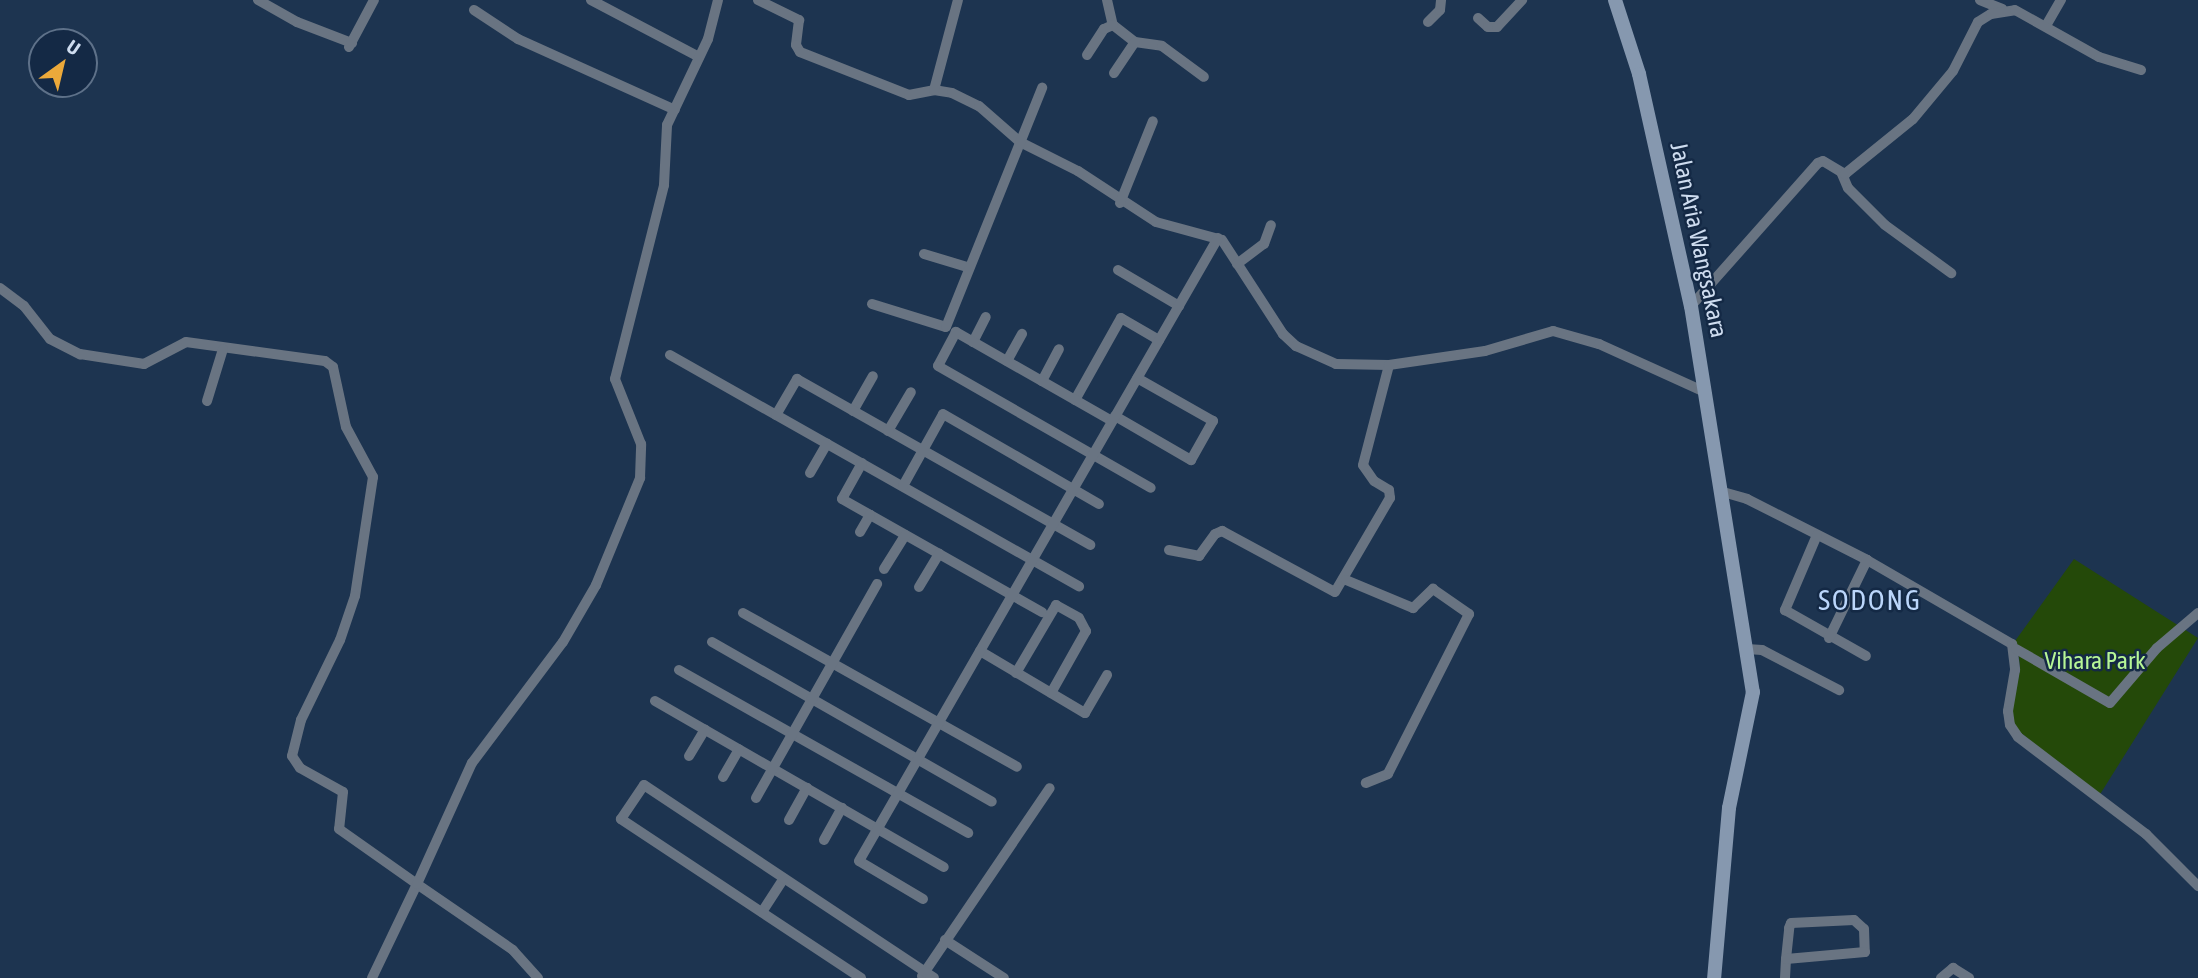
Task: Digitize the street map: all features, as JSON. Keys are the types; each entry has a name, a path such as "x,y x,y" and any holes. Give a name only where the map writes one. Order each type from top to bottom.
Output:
{"street":[{"path":"257,0 350,45 374,0"},
{"path":"372,978 472,763 563,642 596,585 640,478 641,444 615,379 650,254 664,186 667,125 699,57 718,0"},
{"path":"758,0 799,20 796,45 800,52 909,95 934,90 979,106 1020,142 1078,171 1120,202 1156,222 1218,238 1283,334 1296,346 1336,364 1389,365 1485,351 1553,331 1599,344 1705,393"},
{"path":"934,90 950,13 958,0"},
{"path":"1107,0 1113,25 1135,42 1162,46 1204,78"},
{"path":"1428,22 1440,10 1441,0"},
{"path":"1478,18 1488,27 1497,27 1522,0"},
{"name":"Jalan Aria Wangsakara","path":"1615,0 1643,87 1691,306 1753,692 1729,808 1714,978"},
{"path":"1980,0 2001,9 2015,10 2047,24 2099,57 2141,70"},
{"path":"2047,24 2061,0"},
{"path":"597,1 699,57"},
{"path":"1842,174 1913,119 1953,71 1978,22 2001,9"},
{"path":"474,10 518,39 675,110"},
{"path":"1087,55 1104,29 1113,25"},
{"path":"1114,73 1135,42"},
{"path":"872,304 946,327 967,267 1042,88"},
{"path":"1120,202 1153,121"},
{"path":"1691,306 1818,163 1823,161 1842,174 1848,188 1885,225 1951,273"},
{"path":"1237,264 1264,244 1271,225"},
{"path":"923,899 859,861 1218,238"},
{"path":"925,254 967,267"},
{"path":"1118,270 1179,306"},
{"path":"0,288 24,306 50,340 79,354 144,364 186,342 330,364 346,428 373,477 355,596 340,640 301,720 292,756 300,768 343,792 339,829 513,950 538,978"},
{"path":"973,342 986,317"},
{"path":"1075,400 1121,318 1159,340"},
{"path":"1137,378 1213,421 1191,460 1075,400 956,332 938,366 1151,488"},
{"path":"1007,361 1021,334"},
{"path":"207,401 223,349"},
{"path":"1042,381 1059,349"},
{"path":"670,355 1079,586"},
{"path":"1170,550 1199,556 1215,534 1222,531 1331,593 1346,580 1390,498 1389,489 1374,481 1363,465 1389,365"},
{"path":"853,411 873,376"},
{"path":"776,415 797,379 1090,545"},
{"path":"888,431 911,392"},
{"path":"903,486 943,414 1099,504"},
{"path":"810,473 827,444"},
{"path":"862,463 842,499 1042,612"},
{"path":"1723,492 1867,560 2110,703 2157,648 2198,612"},
{"path":"860,532 870,515"},
{"path":"884,569 905,534"},
{"path":"1817,535 1785,610 1829,638 1866,656"},
{"path":"919,587 939,554"},
{"path":"1829,638 1867,560"},
{"path":"1346,580 1413,608 1433,589 1469,614 1388,774 1366,783"},
{"path":"756,798 877,584"},
{"path":"1016,673 1056,605 1079,618 1086,631 1051,693"},
{"path":"743,613 1017,767"},
{"path":"712,642 992,802"},
{"path":"1747,649 1762,650 1839,690"},
{"path":"2016,649 2008,710 2010,725 2018,737 2146,834 2198,887"},
{"path":"980,651 1085,713 1107,675"},
{"path":"679,670 968,833"},
{"path":"655,701 944,867"},
{"path":"690,756 705,729"},
{"path":"723,777 739,749"},
{"path":"861,978 621,819 643,785 926,976 946,940 1050,788"},
{"path":"789,820 807,788"},
{"path":"824,840 842,808"},
{"path":"762,912 784,878"},
{"path":"1785,978 1786,959 1791,923 1854,920 1864,929 1865,952 1786,959"},
{"path":"946,940 1004,978"},
{"path":"1941,978 1953,968 1969,978"}],"green space":[{"name":"Vihara Park","path":"2074,559 2198,638 2099,796 2010,724 2020,669 2019,657 2010,648"}],"district":[{"name":"SODONG","path":"1870,600"}]}
